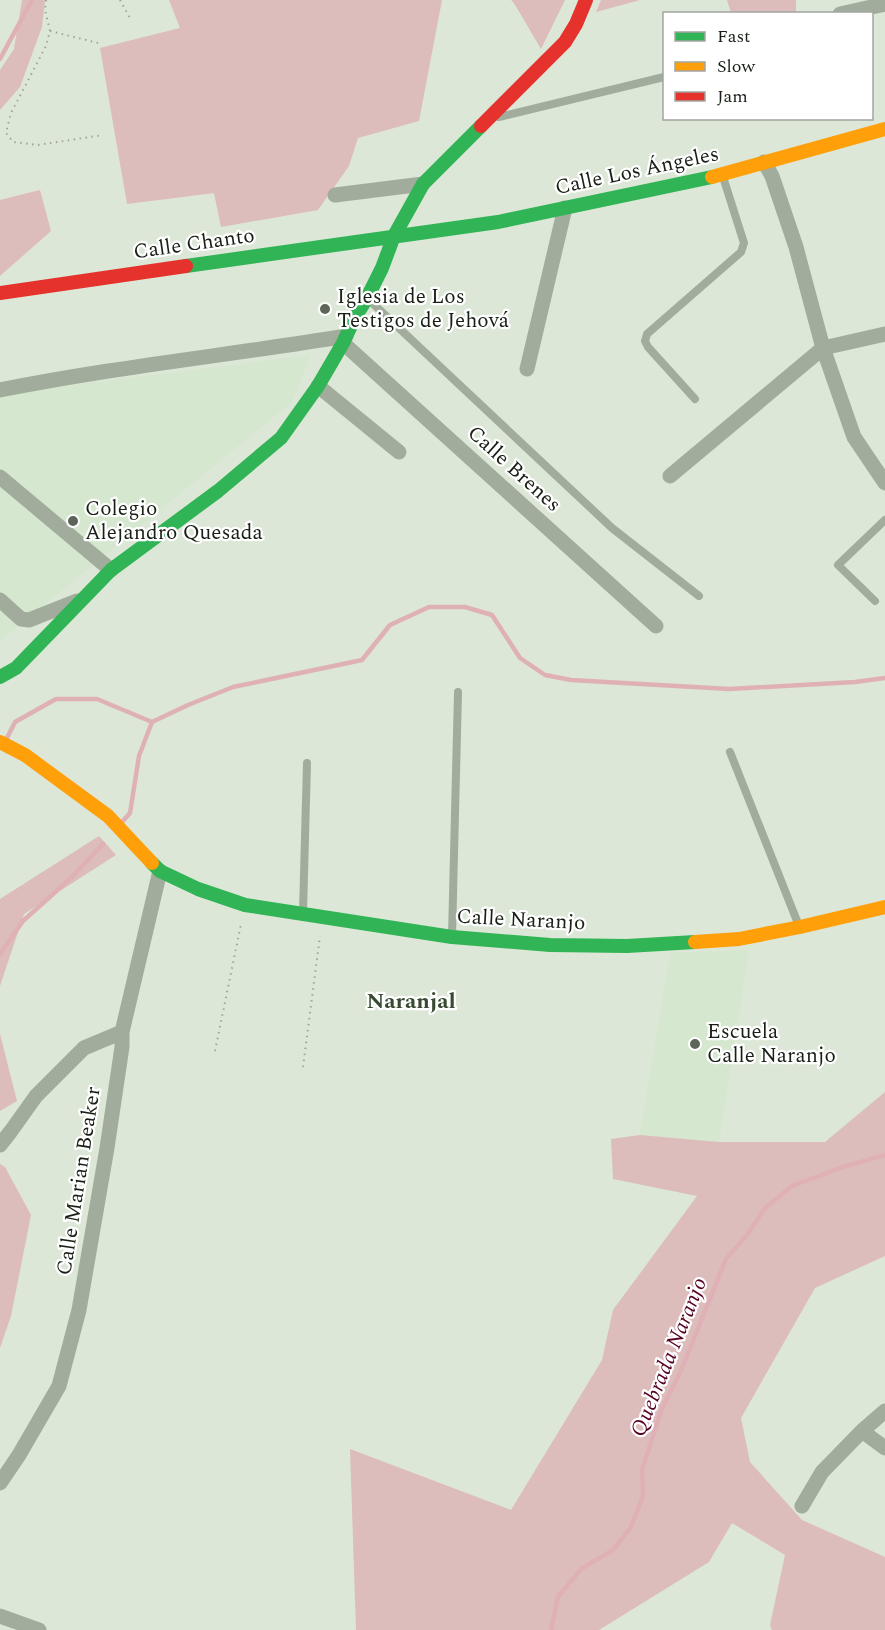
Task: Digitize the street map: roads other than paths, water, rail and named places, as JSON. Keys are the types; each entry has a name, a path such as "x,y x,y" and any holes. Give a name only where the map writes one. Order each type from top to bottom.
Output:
{"street":[{"path":"0,677 16,668 111,570 218,491 281,438 318,386 367,298 394,236 423,184 566,42 586,0"},
{"path":"849,12 885,4"},
{"name":"Calle Los Ángeles","path":"394,236 498,222 723,175 885,129"},
{"path":"764,162 772,176 796,247 823,348 854,436 885,483"},
{"path":"335,195 423,184"},
{"path":"527,369 565,208"},
{"name":"Calle Chanto","path":"0,293 394,236"},
{"path":"670,476 823,348 885,334"},
{"path":"0,390 65,377 344,339"},
{"name":"Calle Brenes","path":"344,339 656,626"},
{"path":"318,386 399,452"},
{"path":"0,477 111,570"},
{"path":"0,600 21,619 29,621 85,598"},
{"path":"0,742 25,755 108,816 160,871"},
{"name":"Calle Naranjo","path":"160,871 198,889 245,904 452,937 550,945 627,946 739,939 885,906"},
{"name":"Calle Marian Beaker","path":"0,1483 59,1386 79,1310 122,1047 122,1032 160,871"},
{"path":"0,1145 36,1096 84,1048 122,1032"},
{"path":"802,1506 822,1472 885,1411"},
{"path":"862,1431 885,1448"},
{"path":"0,1616 39,1630"}],"lane":[{"path":"486,121 663,77"},
{"path":"695,399 648,347 645,340 647,334 741,252 744,243 723,175"},
{"path":"367,298 612,528 699,596"},
{"path":"875,601 838,565 885,520"},
{"path":"452,937 458,692"},
{"path":"730,752 800,927"},
{"path":"303,914 307,763"}],"waterway":[{"path":"0,59 32,0"},
{"path":"123,821 130,813 139,756 152,722 233,687 362,660 390,625 429,607 465,607 492,615 520,658 545,675 571,680 729,689 855,682 885,678"},
{"path":"6,740 15,722 56,699 97,699 152,722"},
{"path":"0,954 23,921 72,877 103,844"},
{"name":"Quebrada Naranjo","path":"551,1630 558,1597 581,1569 613,1550 631,1527 643,1496 642,1470 661,1411 680,1373 726,1259 747,1235 765,1208 792,1186 843,1167 885,1155"}],"place":[{"name":"Iglesia de Los Testigos de Jehová","path":"325,309"},
{"name":"Colegio Alejandro Quesada","path":"73,521"},
{"name":"Escuela Calle Naranjo","path":"695,1044"}],"district":[{"name":"Naranjal","path":"411,1001"}]}
